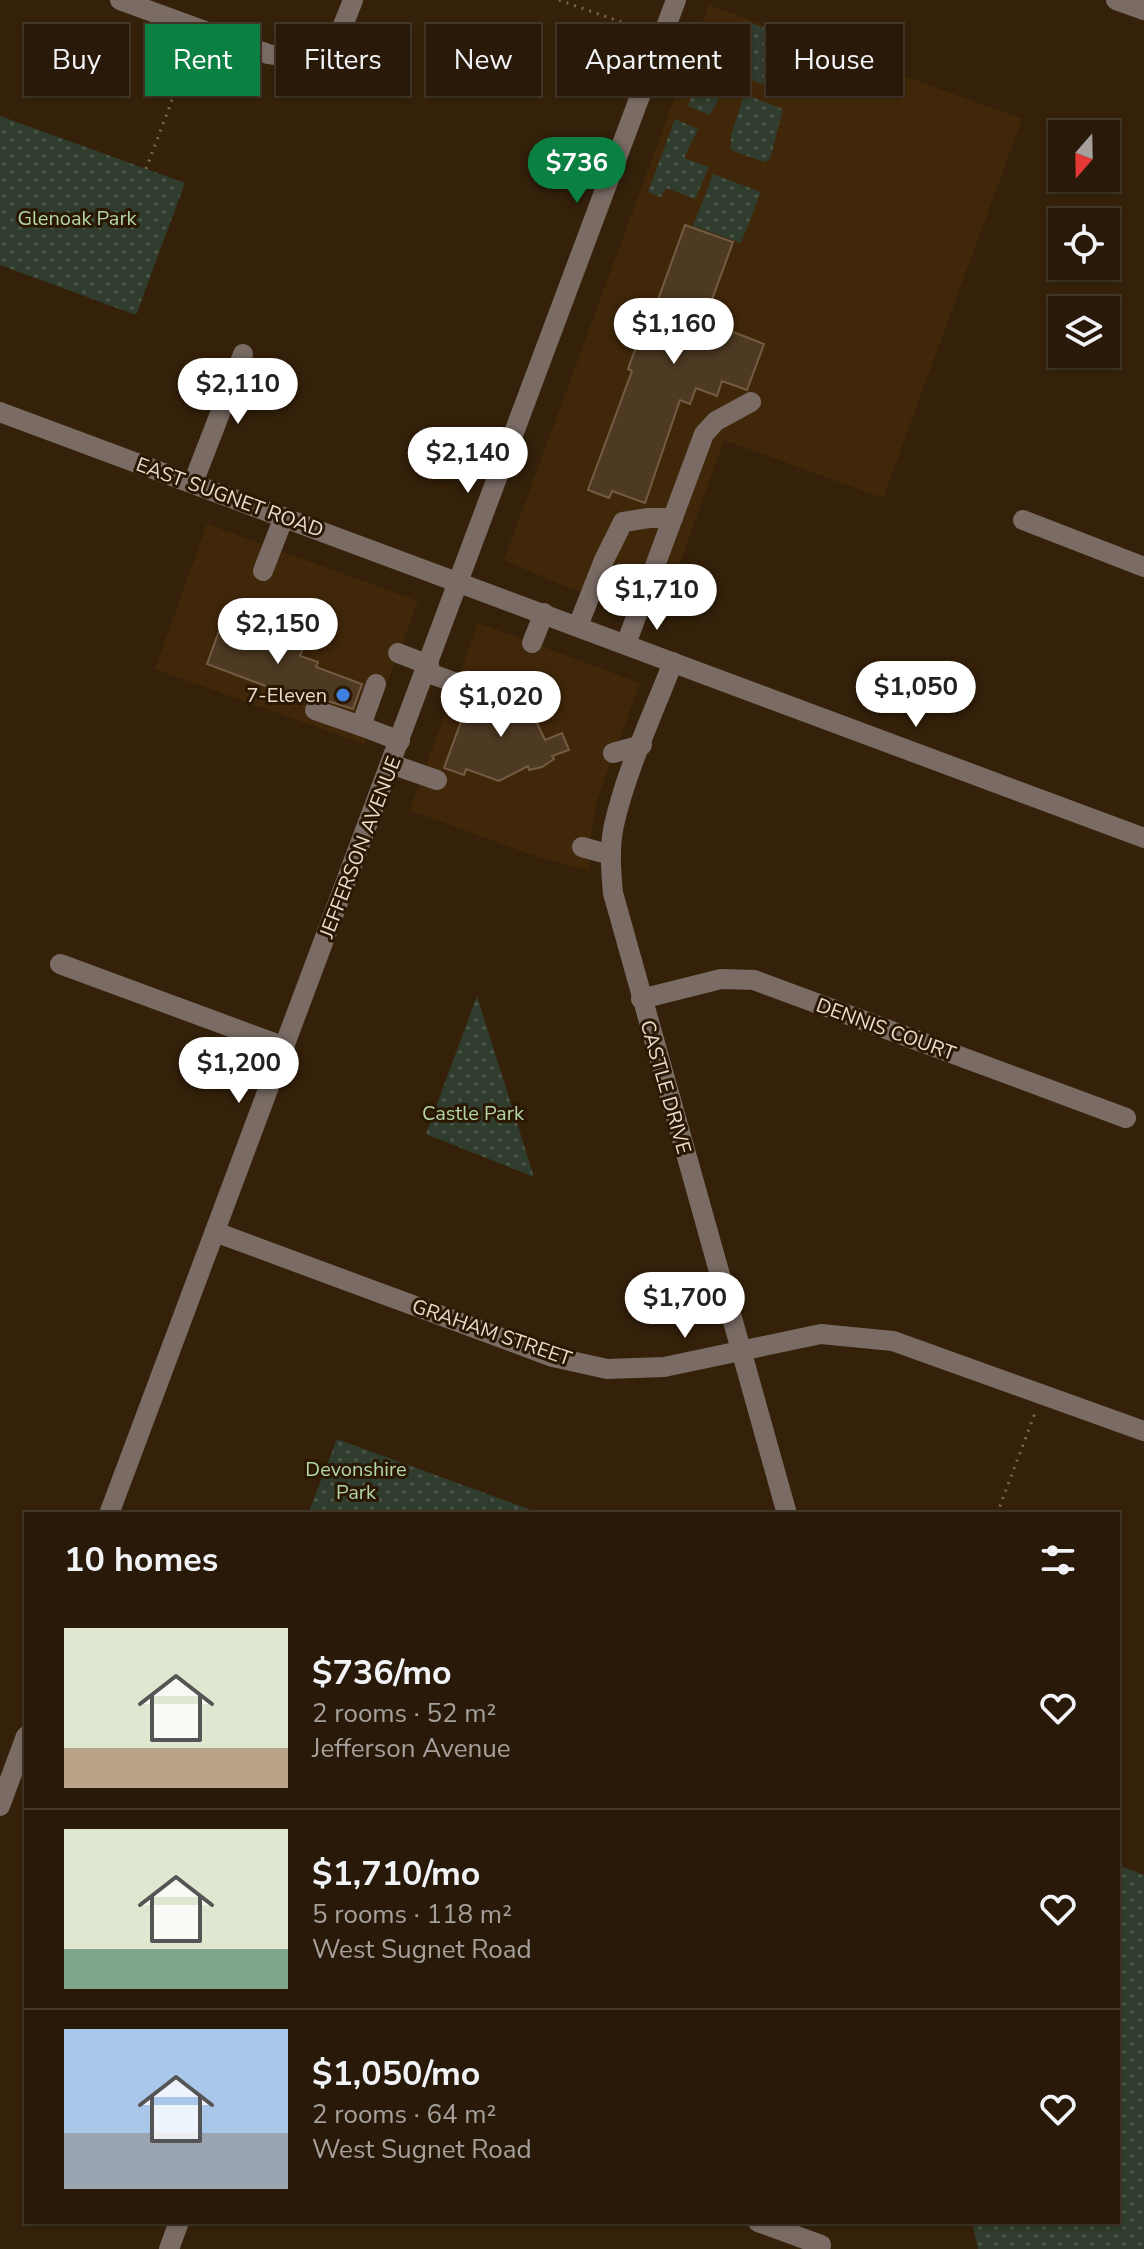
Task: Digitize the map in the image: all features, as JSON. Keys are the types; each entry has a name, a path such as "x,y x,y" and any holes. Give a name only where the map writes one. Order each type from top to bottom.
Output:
{"street":[{"path":"120,0 187,24"},
{"path":"260,51 297,59 324,50 340,33 353,0"},
{"name":"JEFFERSON AVENUE","path":"668,24 676,0"},
{"path":"1116,0 1144,10"},
{"name":"JEFFERSON AVENUE","path":"110,1512 641,96"},
{"path":"193,483 243,354"},
{"path":"626,644 704,434 716,421 751,402"},
{"name":"EAST SUGNET ROAD","path":"0,412 1144,838"},
{"path":"263,571 284,517"},
{"path":"578,626 623,522 673,518"},
{"path":"1023,520 1144,567"},
{"path":"532,643 544,613"},
{"path":"398,653 456,683"},
{"name":"CASTLE DRIVE","path":"673,662 621,798 611,855 613,893 786,1512"},
{"path":"361,726 376,684"},
{"path":"315,710 400,741"},
{"path":"613,753 642,745"},
{"path":"391,764 437,780"},
{"path":"582,847 611,855"},
{"path":"60,964 285,1047"},
{"name":"DENNIS COURT","path":"641,999 721,979 754,980 1126,1118"},
{"name":"GRAHAM STREET","path":"215,1232 553,1357 607,1369 664,1367 821,1334 893,1341 1144,1431"},
{"path":"0,1806 24,1741"},
{"path":"169,2249 178,2224"},
{"path":"763,2224 822,2247"},
{"path":"817,2224 822,2247"}],"path":[{"path":"559,0 626,24"},
{"path":"146,169 173,96"},
{"path":"998,1512 1035,1413"}],"shaded area":[{"path":"709,5 766,26 766,96 903,96 903,76 1022,119 883,498 724,440 659,621 504,560 675,96 750,96 750,24 702,24"},
{"path":"207,524 418,601 364,744 155,669"},
{"path":"478,623 640,683 597,800 589,849 589,871 529,854 410,810"}],"green space":[{"path":"745,21 766,28 766,85 752,80 750,83 750,24 744,24"},
{"path":"692,96 719,96 709,115 688,106"},
{"path":"743,96 783,109 770,159 764,162 731,150 731,136"},
{"name":"Glenoak Park","path":"0,116 185,183 136,315 0,265"},
{"path":"675,119 698,129 684,158 709,167 695,199 666,188 661,197 648,192"},
{"path":"713,174 761,192 741,243 693,226"},
{"name":"Castle Park","path":"477,996 534,1177 426,1134"},
{"name":"Devonshire Park","path":"337,1439 537,1512 309,1512"},
{"path":"1120,1866 1144,1875 1144,2249 978,2249 972,2224 1120,2224"}],"building":[{"path":"685,225 733,242 710,305 716,307 712,318 730,325 728,330 764,344 747,390 722,381 717,396 696,388 690,404 680,400 645,503 612,491 609,498 588,490 632,371 628,369 647,317 651,319"},
{"path":"228,620 303,648 300,656 318,662 316,667 362,684 353,709 318,698 306,701 207,664 222,623 227,625"},
{"path":"520,688 545,740 562,733 569,750 552,756 554,759 542,767 529,770 528,766 499,781 466,769 464,775 444,768 470,697 487,703"}],"place":[{"name":"7-Eleven","path":"343,695"}]}
